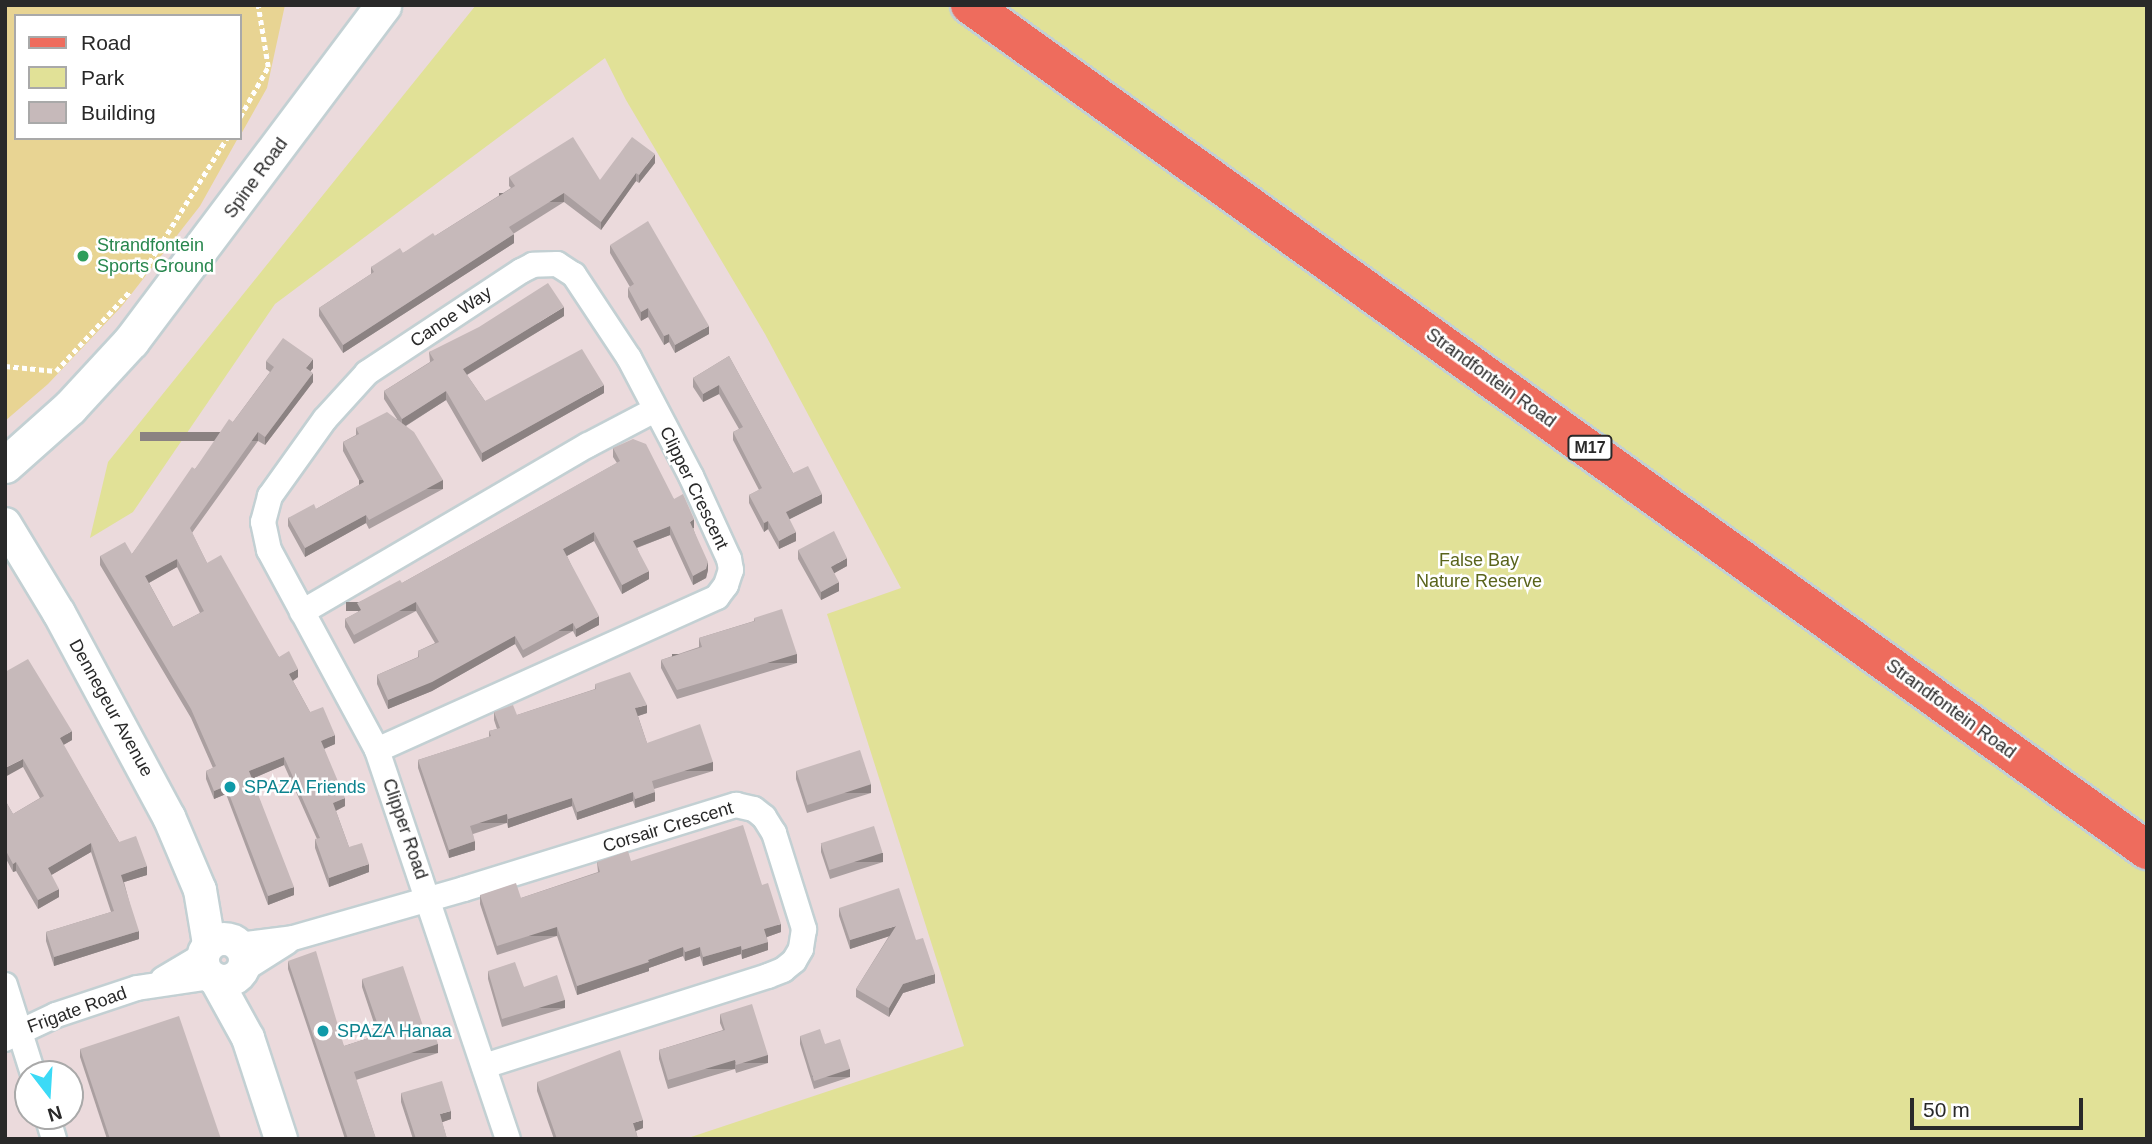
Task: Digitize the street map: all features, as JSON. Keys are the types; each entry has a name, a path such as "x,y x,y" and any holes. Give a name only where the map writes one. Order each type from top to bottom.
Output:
{"main road":[{"name":"Spine Road","path":"5,465 70,407 131,341 383,5"},
{"name":"Strandfontein Road","path":"970,5 2147,850"}],"street":[{"name":"Canoe Way","path":"264,536 263,522 270,496 350,389 367,373 533,265 557,264 574,275 629,358 655,410"},
{"name":"Clipper Crescent","path":"302,612 588,445 655,410 729,559 730,569 726,585 716,597 377,750"},
{"name":"Dennegeur Avenue","path":"5,524 140,759 169,817 202,899 281,1139"},
{"name":"Clipper Road","path":"264,536 377,750 508,1139"},
{"name":"Corsair Crescent","path":"429,898 736,804 758,811 774,833 804,929 801,949 783,970 484,1066"},
{"name":"Frigate Road","path":"12,1035 56,1015 223,960 429,898"},
{"path":"5,985 12,1035 25,1060"}],"path":[{"path":"242,113 268,67 258,5"},
{"path":"5,366 56,371 134,287 226,140"}],"green space":[{"name":"False Bay Nature Reserve","path":"476,5 2147,5 2147,1139 685,1139 964,1046 827,614 901,588 765,334 626,100 605,58 275,304 133,512 90,538 108,462"}],"shaded area":[{"name":"Strandfontein Sports Ground","path":"5,5 285,5 267,88 242,132 242,14 14,14 14,140 237,140 200,206 122,306 48,384 5,421"}],"building":[{"path":"573,137 600,180 632,137 655,154 639,175 636,173 601,222 564,193 509,227 514,234 343,345 319,308 374,272 371,267 400,248 403,253 433,233 435,236 515,186 509,177"},
{"path":"648,221 709,326 675,345 669,334 664,336 648,308 641,312 628,288 634,284 610,245"},
{"path":"548,283 564,307 463,369 485,401 582,349 604,385 482,453 446,391 402,419 384,391 434,360 429,352 479,327"},
{"path":"283,338 313,359 306,368 313,373 265,437 258,432 190,528 207,563 221,555 279,657 289,651 298,669 289,674 310,712 323,707 335,735 321,741 345,798 333,803 349,847 362,843 369,864 329,878 315,839 320,838 284,757 249,771 294,887 268,896 226,786 214,791 206,771 216,766 191,709 100,556 125,542 132,554 192,467 195,469 229,419 233,422 274,367 266,361","holes":["177,559 204,611 173,627 145,576"]},
{"path":"729,356 793,473 808,466 822,494 786,512 796,532 779,541 768,521 764,523 749,495 762,488 733,432 743,427 719,385 703,394 693,378"},
{"path":"387,412 414,432 443,480 369,520 366,515 305,548 288,518 314,504 316,509 364,482 343,442 359,434 356,428"},
{"path":"633,439 646,444 674,499 683,494 694,519 690,522 708,562 706,569 693,576 670,526 633,541 649,571 622,585 594,532 563,549 599,616 576,629 573,623 523,650 515,636 432,682 388,700 377,675 419,657 418,651 439,642 416,602 354,635 345,619 361,610 357,603 400,580 402,583 620,461 613,448"},
{"path":"834,531 847,558 831,567 839,582 821,592 798,550"},
{"path":"782,609 797,654 677,690 661,660 702,647 699,638 755,621 754,618"},
{"path":"28,659 72,731 60,738 119,842 136,836 147,866 121,875 139,931 54,957 46,932 114,911 91,843 48,868 59,889 38,900 16,862 13,864 5,849 5,800 13,814 44,796 23,759 5,768 5,672"},
{"path":"630,672 647,705 635,708 647,743 700,724 713,762 652,781 655,792 635,799 633,792 577,812 572,798 508,819 507,814 470,826 475,841 449,850 418,760 491,736 489,731 500,728 494,712 513,705 517,715 596,689 595,684"},
{"path":"860,750 871,784 807,805 796,771"},
{"path":"743,825 762,885 768,883 781,924 764,929 768,942 742,950 741,946 703,957 700,947 685,952 683,947 648,960 649,962 577,986 557,927 497,946 480,895 516,883 521,898 600,872 597,862 628,851 631,861"},
{"path":"874,826 883,853 829,870 821,843"},
{"path":"899,888 916,940 923,938 935,974 903,984 889,1008 856,989 896,926 850,940 839,908"},
{"path":"316,951 344,1046 381,1034 362,979 403,966 424,1029 432,1026 438,1044 354,1072 376,1139 348,1139 288,961"},
{"path":"515,962 524,987 557,975 565,1000 502,1019 488,971"},
{"path":"752,1004 768,1055 736,1065 735,1060 668,1080 659,1050 725,1030 720,1014"},
{"path":"179,1016 221,1139 110,1139 80,1049"},
{"path":"820,1029 825,1044 840,1039 850,1069 814,1081 800,1036"},
{"path":"620,1050 643,1120 633,1123 638,1139 557,1139 537,1082"},
{"path":"442,1081 451,1111 440,1114 447,1139 416,1139 401,1093"}],"place":[{"name":"Strandfontein Sports Ground","path":"83,256"},
{"name":"SPAZA Friends","path":"230,787"},
{"name":"SPAZA Hanaa","path":"323,1031"}]}
